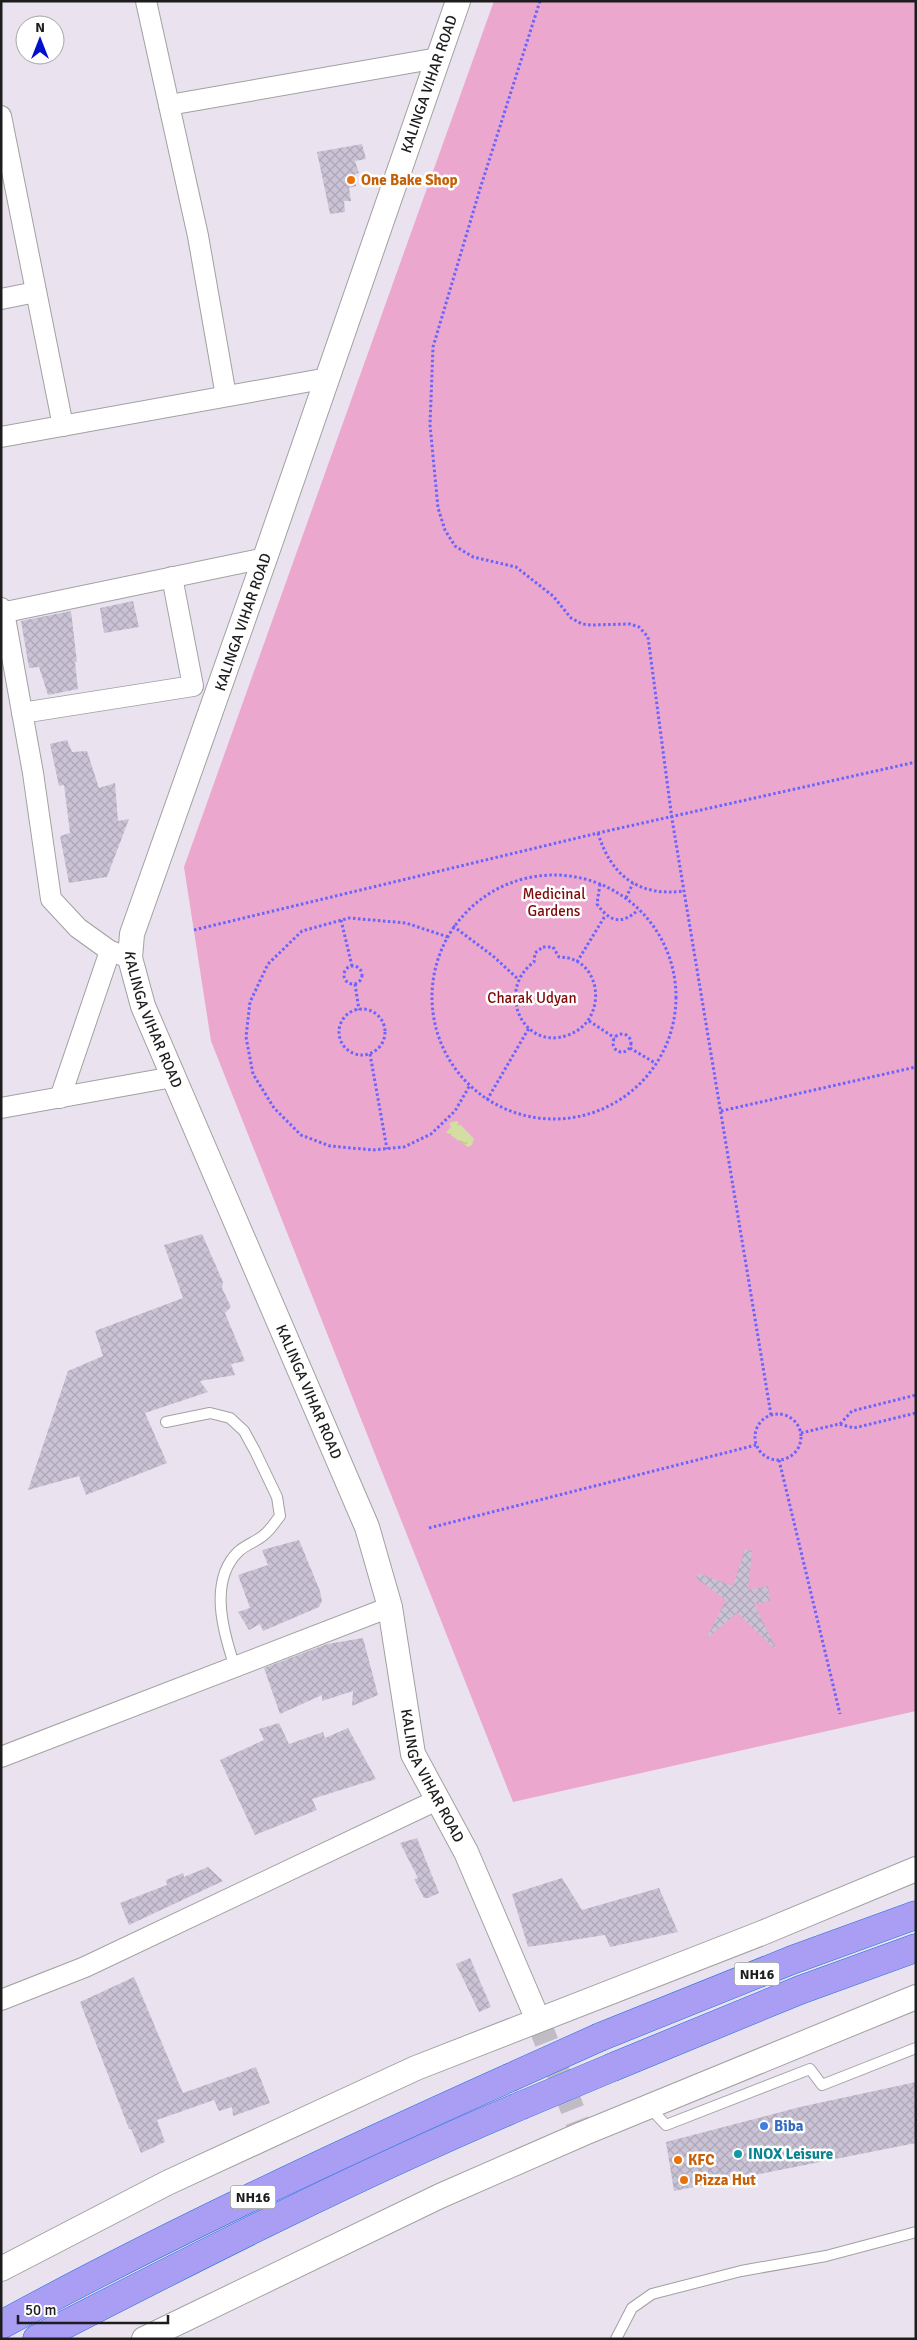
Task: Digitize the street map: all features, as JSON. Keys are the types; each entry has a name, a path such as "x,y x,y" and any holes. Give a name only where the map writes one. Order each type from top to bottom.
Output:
{"highway":[{"name":"NH16","path":"1,2325 239,2203 355,2147 508,2078 600,2037 792,1960 916,1915"},
{"name":"NH16","path":"37,2339 252,2228 424,2147 800,1990 916,1948"}],"street":[{"path":"146,1 198,236 226,396"},
{"name":"KALINGA VIHAR ROAD","path":"458,1 328,378 132,934 120,955 367,1527 390,1607 413,1754 466,1852 538,2020"},
{"path":"169,105 438,58"},
{"path":"1,116 3,136 63,426"},
{"path":"1,299 36,292"},
{"path":"1,437 328,378"},
{"path":"60,1098 120,955 78,928 51,899 22,713 2,611 265,558"},
{"path":"22,713 193,686 172,577"},
{"path":"1,1108 173,1077"},
{"path":"1,1757 390,1607"},
{"path":"1,2000 85,1967 437,1800"},
{"path":"1,2269 167,2183 416,2068 726,1947 916,1870"},
{"path":"144,2339 389,2219 649,2107 916,1997"}],"lane":[{"path":"166,1422 210,1413 230,1418 244,1431 276,1497 280,1516 265,1534 241,1549 230,1560 221,1579 221,1607 226,1641 235,1667"},
{"path":"649,2107 666,2125 810,2069 822,2085 916,2048"},
{"path":"616,2339 632,2308 652,2294 742,2271 826,2256 916,2232"}],"path":[{"path":"540,1 477,198 433,347 430,425 438,508 445,530 456,546 473,557 516,567 553,596 571,618 582,624 630,624 646,632 650,645 672,819 771,1416"},
{"path":"194,930 598,834 672,819 916,762"},
{"path":"598,834 607,858 616,871 633,883 651,891 671,893 684,891"},
{"path":"554,874 594,881 626,898 658,931 674,970 676,1011 664,1050 640,1084 605,1108 565,1119 524,1115 487,1100 458,1074 438,1039 431,1001 436,962 453,926 480,898 515,880 554,874"},
{"path":"626,898 633,883"},
{"path":"600,884 597,904 605,916 611,919 622,919 632,916 638,910"},
{"path":"577,962 605,916"},
{"path":"448,937 406,924 349,918 302,931 268,964 250,1002 246,1037 253,1074 274,1108 301,1134 330,1146 373,1150 404,1147 431,1134 454,1111 470,1085"},
{"path":"341,920 352,966"},
{"path":"453,926 493,956 518,979"},
{"path":"543,947 553,947 559,957 577,962 587,971 594,982 597,996 595,1009 589,1021 573,1033 554,1038 541,1035 529,1028 520,1018 515,1006 514,992 518,979 526,968 534,962 535,953 543,947"},
{"path":"352,966 362,972 362,978 355,984"},
{"path":"352,966 347,969 345,976 347,981 355,984"},
{"path":"355,984 359,1010"},
{"path":"359,1010 369,1010 376,1013 385,1024 386,1032 382,1046 370,1054 362,1056 347,1050 339,1037 342,1021 347,1015 359,1010"},
{"path":"589,1021 615,1038"},
{"path":"487,1100 529,1028"},
{"path":"623,1034 628,1037 631,1042 630,1048 625,1052 617,1050 613,1046 615,1038 623,1034"},
{"path":"630,1048 655,1063"},
{"path":"370,1054 387,1149"},
{"path":"721,1111 916,1067"},
{"path":"839,1424 852,1411 916,1395"},
{"path":"801,1433 839,1424 854,1428 916,1413"},
{"path":"771,1416 786,1416 793,1420 801,1433 798,1448 787,1458 779,1460 766,1456 756,1445 756,1431 759,1424 771,1416"},
{"path":"429,1528 756,1445"},
{"path":"779,1460 840,1714"}],"green space":[{"name":"Medicinal Gardens","path":"494,1 916,1 916,1711 513,1802 211,1041 184,867"}],"water":[{"path":"457,1121 474,1139 472,1145 468,1147 446,1132 451,1127 449,1123"}],"building":[{"path":"362,144 366,159 355,161 359,173 355,174 356,186 349,188 351,201 344,201 345,212 330,214 317,152"},
{"path":"133,601 139,627 104,633 100,608"},
{"path":"71,611 78,689 48,695 39,667 29,668 21,621"},
{"path":"67,740 72,752 87,751 99,788 115,783 118,821 129,819 107,877 69,883 60,836 70,833 64,785 59,786 50,744"},
{"path":"202,1234 223,1282 222,1288 231,1307 225,1313 245,1361 231,1364 235,1375 200,1381 208,1392 145,1413 167,1463 86,1495 79,1476 28,1490 68,1371 103,1356 95,1331 183,1298 164,1245"},
{"path":"299,1540 320,1591 322,1601 319,1607 263,1631 260,1624 249,1630 238,1612 250,1608 238,1575 268,1565 262,1550"},
{"path":"745,1549 752,1551 748,1590 768,1586 770,1601 754,1604 775,1649 737,1613 706,1639 726,1600 696,1578 698,1573 733,1586"},
{"path":"363,1638 378,1695 352,1706 353,1691 322,1701 322,1695 280,1714 264,1668 327,1644"},
{"path":"279,1723 289,1744 323,1732 325,1738 348,1728 376,1779 312,1799 317,1810 255,1835 220,1760 264,1740 259,1729"},
{"path":"417,1838 439,1893 428,1898 424,1898 414,1879 418,1878 400,1843"},
{"path":"208,1867 223,1881 129,1925 120,1903 167,1885 166,1880 183,1873 184,1877"},
{"path":"562,1878 582,1910 659,1888 678,1932 610,1947 605,1935 528,1947 512,1894"},
{"path":"470,1958 491,2007 479,2012 456,1964"},
{"path":"134,1977 183,2093 256,2067 270,2103 233,2116 232,2107 219,2111 214,2100 157,2120 165,2142 141,2153 131,2129 129,2129 80,2002"},
{"path":"916,2082 916,2143 674,2191 666,2142 800,2107"}],"tunnel":[{"path":"538,2020 582,2134"}],"place":[{"name":"One Bake Shop","path":"351,180"},
{"name":"Biba","path":"764,2126"},
{"name":"INOX Leisure","path":"738,2154"},
{"name":"KFC","path":"678,2160"},
{"name":"Pizza Hut","path":"684,2180"}],"park label":[{"name":"Charak Udyan","path":"532,998"}]}
